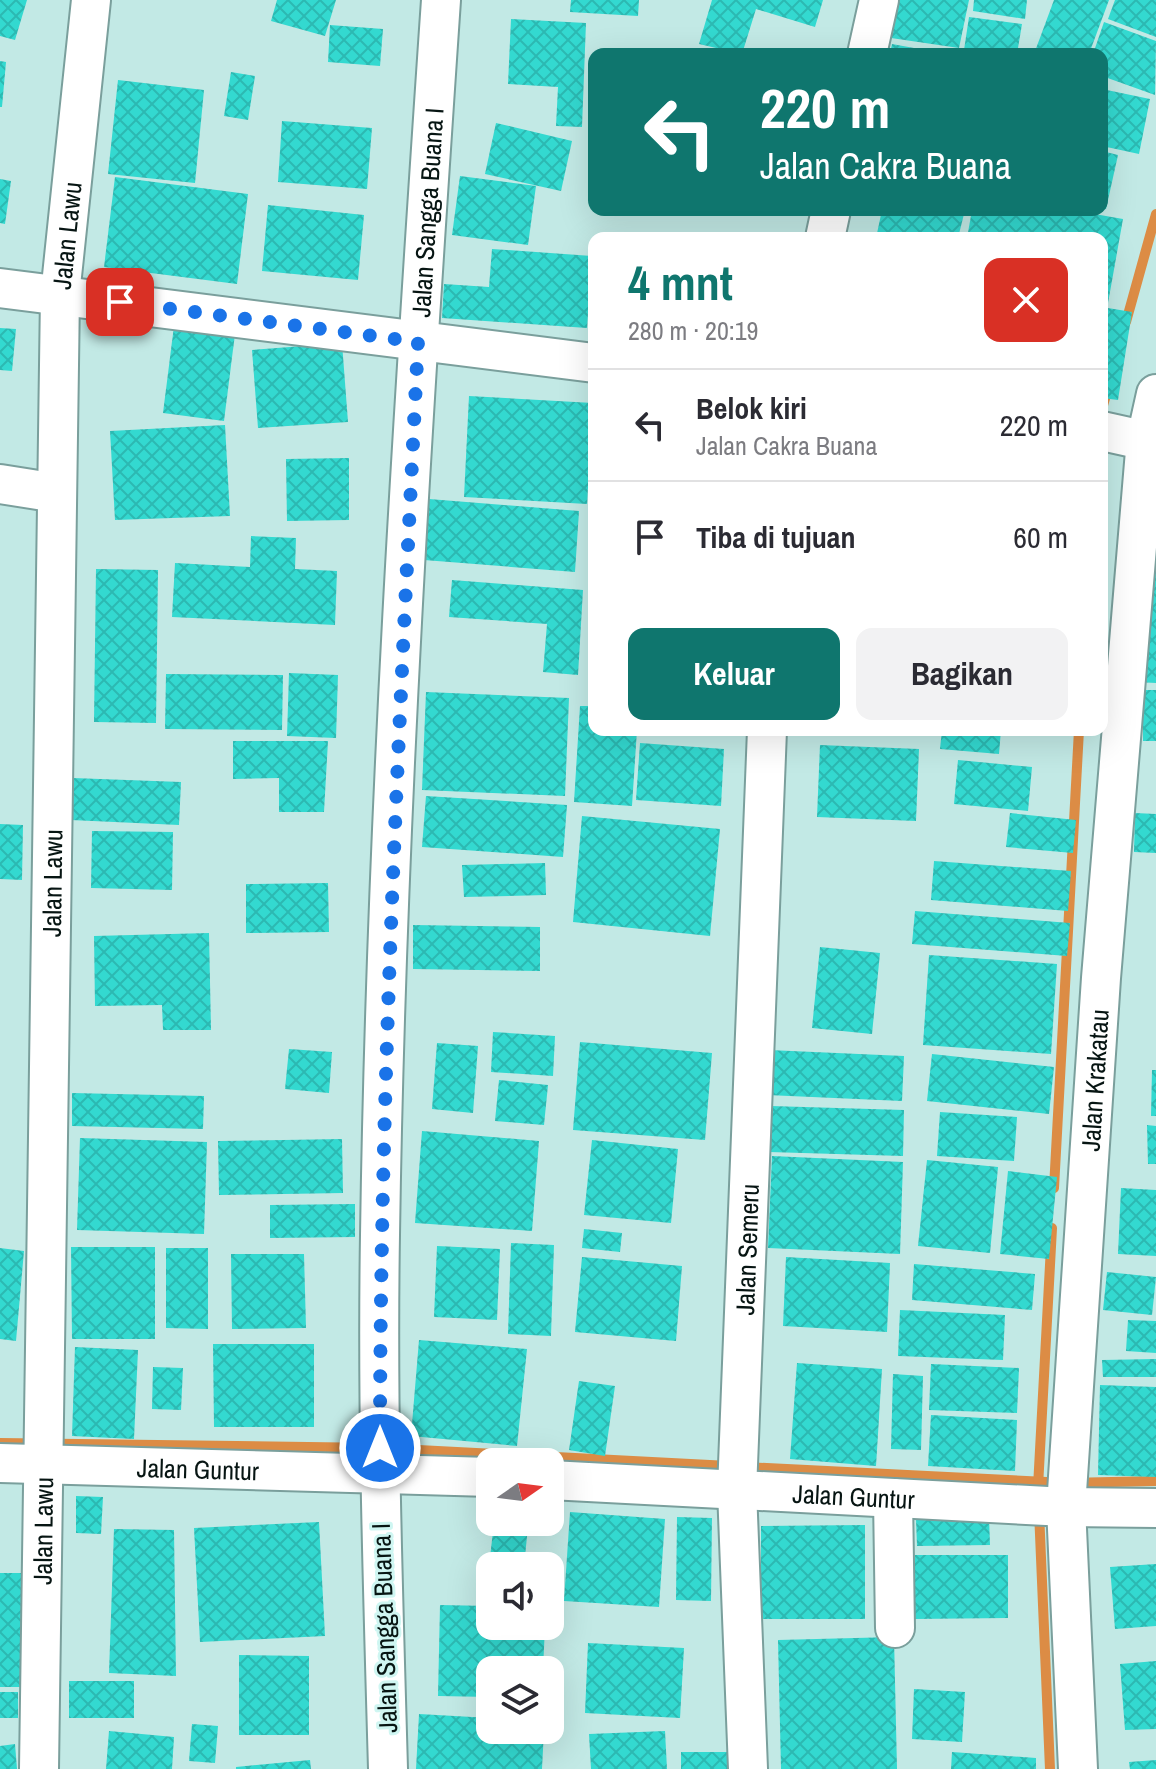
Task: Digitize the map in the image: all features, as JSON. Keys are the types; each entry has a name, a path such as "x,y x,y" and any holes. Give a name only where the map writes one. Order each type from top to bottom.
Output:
{"street":[{"name":"Jalan Lawu","path":"39,1769 60,295 91,0"},
{"name":"Jalan Sangga Buana I","path":"388,1769 380,1471 380,1234 393,834 418,342 441,0"},
{"path":"868,48 879,0"},
{"path":"0,288 588,362"},
{"name":"Jalan Krakatau","path":"1078,1769 1066,1507 1101,978 1156,394"},
{"path":"1108,432 1151,441"},
{"path":"0,484 57,493"},
{"name":"Jalan Semeru","path":"748,1769 737,1490 767,736"},
{"name":"Jalan Guntur","path":"0,1463 380,1471 476,1476"},
{"name":"Jalan Guntur","path":"564,1481 1066,1507 1156,1508"},
{"path":"893,1498 895,1628"}],"building":[{"path":"0,0 27,0 15,40 0,36"},
{"path":"277,0 336,0 325,36 271,21"},
{"path":"571,0 639,0 638,16 570,12"},
{"path":"712,0 823,0 815,27 756,9 744,48 716,48 699,44"},
{"path":"896,0 969,0 959,48 891,38"},
{"path":"974,0 1027,0 1025,19 973,11"},
{"path":"1054,0 1109,0 1091,48 1036,48"},
{"path":"1115,0 1156,0 1156,37 1108,19"},
{"path":"969,17 1022,24 1018,48 964,48"},
{"path":"511,19 586,23 582,127 556,126 558,87 508,84"},
{"path":"1104,22 1156,41 1155,95 1108,78 1108,48 1095,48"},
{"path":"330,25 383,29 380,66 328,62"},
{"path":"892,44 914,48 891,48"},
{"path":"0,61 6,62 2,107 0,107"},
{"path":"231,72 255,76 248,120 224,116"},
{"path":"118,80 204,90 195,183 108,174"},
{"path":"1108,90 1150,99 1139,154 1108,147"},
{"path":"282,121 372,128 367,189 278,182"},
{"path":"496,123 572,141 561,191 485,174"},
{"path":"1108,152 1118,155 1108,200"},
{"path":"460,176 536,186 528,245 452,235"},
{"path":"115,177 248,194 237,284 104,267"},
{"path":"0,179 11,181 5,224 0,223"},
{"path":"268,205 364,215 358,280 262,271"},
{"path":"881,216 964,216 960,232 877,232"},
{"path":"971,216 1106,216 1123,219 1108,303 1108,232 968,232"},
{"path":"492,249 588,256 587,328 442,318 444,284 489,287"},
{"path":"1108,308 1132,312 1118,400 1108,399"},
{"path":"175,318 236,326 224,421 163,413"},
{"path":"0,328 16,329 12,371 0,370"},
{"path":"342,343 348,422 258,428 252,350"},
{"path":"469,396 588,403 587,504 464,497"},
{"path":"225,425 230,516 115,520 110,431"},
{"path":"349,458 349,520 287,521 286,459"},
{"path":"429,499 579,511 575,572 424,560"},
{"path":"251,536 296,538 295,569 337,571 335,625 172,617 175,563 250,567"},
{"path":"1145,548 1156,549 1156,683 1136,682"},
{"path":"96,569 158,570 156,723 94,722"},
{"path":"452,580 583,590 578,675 543,672 547,624 449,617"},
{"path":"289,673 338,675 336,738 287,736"},
{"path":"166,674 283,675 282,730 165,729"},
{"path":"1143,690 1156,690 1156,741 1143,741"},
{"path":"426,692 569,698 565,796 422,790"},
{"path":"580,706 588,706 588,736 637,736 632,806 574,802"},
{"path":"941,736 1000,736 999,754 940,749"},
{"path":"233,741 328,741 324,812 279,812 279,778 233,779"},
{"path":"640,743 724,749 721,806 636,800"},
{"path":"820,745 919,749 916,821 817,817"},
{"path":"958,760 1032,767 1028,811 954,804"},
{"path":"73,778 181,782 179,825 71,820"},
{"path":"426,796 567,805 563,857 422,847"},
{"path":"1010,813 1076,820 1073,853 1006,847"},
{"path":"1135,813 1156,814 1156,853 1134,852"},
{"path":"582,816 720,829 710,936 573,922"},
{"path":"0,824 23,825 22,880 0,879"},
{"path":"92,831 173,832 172,890 91,888"},
{"path":"934,861 1071,871 1068,911 931,900"},
{"path":"545,863 546,895 464,897 462,865"},
{"path":"328,883 329,932 246,933 246,884"},
{"path":"915,911 1070,923 1067,956 912,944"},
{"path":"413,925 540,927 540,971 413,969"},
{"path":"209,933 211,1030 163,1030 162,1005 95,1006 94,936"},
{"path":"820,947 880,953 872,1034 812,1028"},
{"path":"929,955 1057,964 1051,1054 923,1045"},
{"path":"493,1032 555,1036 553,1076 491,1072"},
{"path":"580,1042 712,1053 705,1140 573,1130"},
{"path":"437,1043 478,1046 473,1113 432,1109"},
{"path":"289,1049 332,1052 329,1093 285,1089"},
{"path":"769,1050 904,1056 902,1101 767,1095"},
{"path":"932,1054 1054,1067 1049,1114 927,1101"},
{"path":"1152,1070 1156,1070 1156,1116 1151,1116"},
{"path":"499,1080 548,1085 544,1125 495,1121"},
{"path":"72,1093 204,1096 203,1129 72,1126"},
{"path":"771,1106 904,1110 903,1156 769,1152"},
{"path":"940,1112 1017,1117 1014,1161 937,1156"},
{"path":"1147,1125 1156,1126 1156,1164 1148,1164"},
{"path":"422,1131 539,1141 532,1231 415,1223"},
{"path":"80,1138 207,1142 204,1234 77,1230"},
{"path":"342,1139 343,1193 219,1195 218,1141"},
{"path":"592,1140 678,1149 671,1223 584,1215"},
{"path":"772,1156 903,1162 900,1254 768,1248"},
{"path":"927,1160 998,1167 990,1253 918,1246"},
{"path":"1008,1171 1057,1177 1049,1259 1000,1254"},
{"path":"1121,1188 1156,1190 1156,1256 1118,1254"},
{"path":"355,1204 355,1237 270,1238 270,1205"},
{"path":"584,1229 622,1233 620,1252 582,1248"},
{"path":"511,1243 554,1245 551,1336 508,1334"},
{"path":"437,1246 500,1249 497,1320 434,1317"},
{"path":"71,1247 155,1247 155,1339 72,1339"},
{"path":"0,1248 24,1251 16,1341 0,1339"},
{"path":"166,1248 208,1248 208,1329 166,1328"},
{"path":"231,1254 304,1254 306,1328 232,1329"},
{"path":"582,1257 682,1266 676,1341 575,1332"},
{"path":"786,1257 890,1263 887,1332 783,1326"},
{"path":"914,1264 1035,1274 1032,1310 912,1300"},
{"path":"1107,1272 1156,1277 1152,1315 1103,1310"},
{"path":"900,1310 1005,1315 1003,1360 898,1356"},
{"path":"1128,1320 1156,1321 1156,1353 1126,1351"},
{"path":"419,1340 527,1349 517,1446 411,1436"},
{"path":"213,1344 314,1344 314,1427 214,1427"},
{"path":"75,1347 138,1350 134,1439 72,1436"},
{"path":"1156,1359 1156,1377 1103,1377 1102,1360"},
{"path":"797,1363 882,1369 876,1466 790,1459"},
{"path":"931,1364 1019,1368 1017,1413 929,1410"},
{"path":"153,1367 183,1368 181,1410 152,1409"},
{"path":"893,1374 923,1376 921,1450 891,1449"},
{"path":"579,1381 615,1386 605,1456 569,1450"},
{"path":"1100,1385 1156,1387 1156,1477 1098,1475"},
{"path":"931,1415 1017,1420 1015,1471 928,1466"},
{"path":"76,1496 103,1497 101,1534 76,1533"},
{"path":"570,1512 665,1519 659,1607 564,1601"},
{"path":"677,1517 712,1518 711,1601 676,1600"},
{"path":"989,1517 990,1545 917,1546 916,1519"},
{"path":"319,1522 325,1636 200,1642 194,1528"},
{"path":"865,1525 865,1619 761,1619 761,1526"},
{"path":"114,1529 174,1530 176,1676 109,1673"},
{"path":"492,1536 527,1536 525,1552 491,1552"},
{"path":"915,1555 1008,1555 1008,1618 915,1619"},
{"path":"1156,1564 1156,1626 1115,1629 1110,1567"},
{"path":"0,1573 22,1573 20,1687 0,1687"},
{"path":"440,1605 476,1606 476,1640 544,1640 544,1656 476,1656 476,1697 438,1696"},
{"path":"894,1637 897,1769 781,1769 778,1640"},
{"path":"588,1643 684,1648 680,1718 585,1713"},
{"path":"239,1655 309,1656 309,1735 239,1735"},
{"path":"1156,1661 1156,1729 1125,1730 1120,1664"},
{"path":"69,1681 134,1681 134,1718 69,1718"},
{"path":"914,1689 965,1692 962,1742 912,1739"},
{"path":"0,1692 18,1692 18,1718 0,1718"},
{"path":"419,1714 476,1717 476,1744 543,1744 542,1769 416,1769"},
{"path":"192,1724 218,1726 215,1763 189,1761"},
{"path":"109,1731 174,1737 172,1769 106,1769"},
{"path":"665,1731 667,1769 591,1769 589,1734"},
{"path":"15,1744 17,1769 0,1769 0,1746"},
{"path":"681,1752 728,1752 728,1769 681,1769"},
{"path":"952,1752 1036,1758 1036,1769 951,1769"},
{"path":"310,1760 311,1769 236,1769 236,1767"},
{"path":"1156,1760 1156,1769 1130,1769 1129,1762"}],"waterway":[{"path":"1126,322 1156,214"},
{"path":"1054,1188 1079,736"},
{"path":"1038,1487 1052,1228"},
{"path":"0,1443 380,1448 729,1466"},
{"path":"745,1467 1067,1483 1156,1481"},
{"path":"1039,1511 1050,1769"}],"route":[{"path":"120,302 418,342 393,834 380,1234 380,1448"}]}
